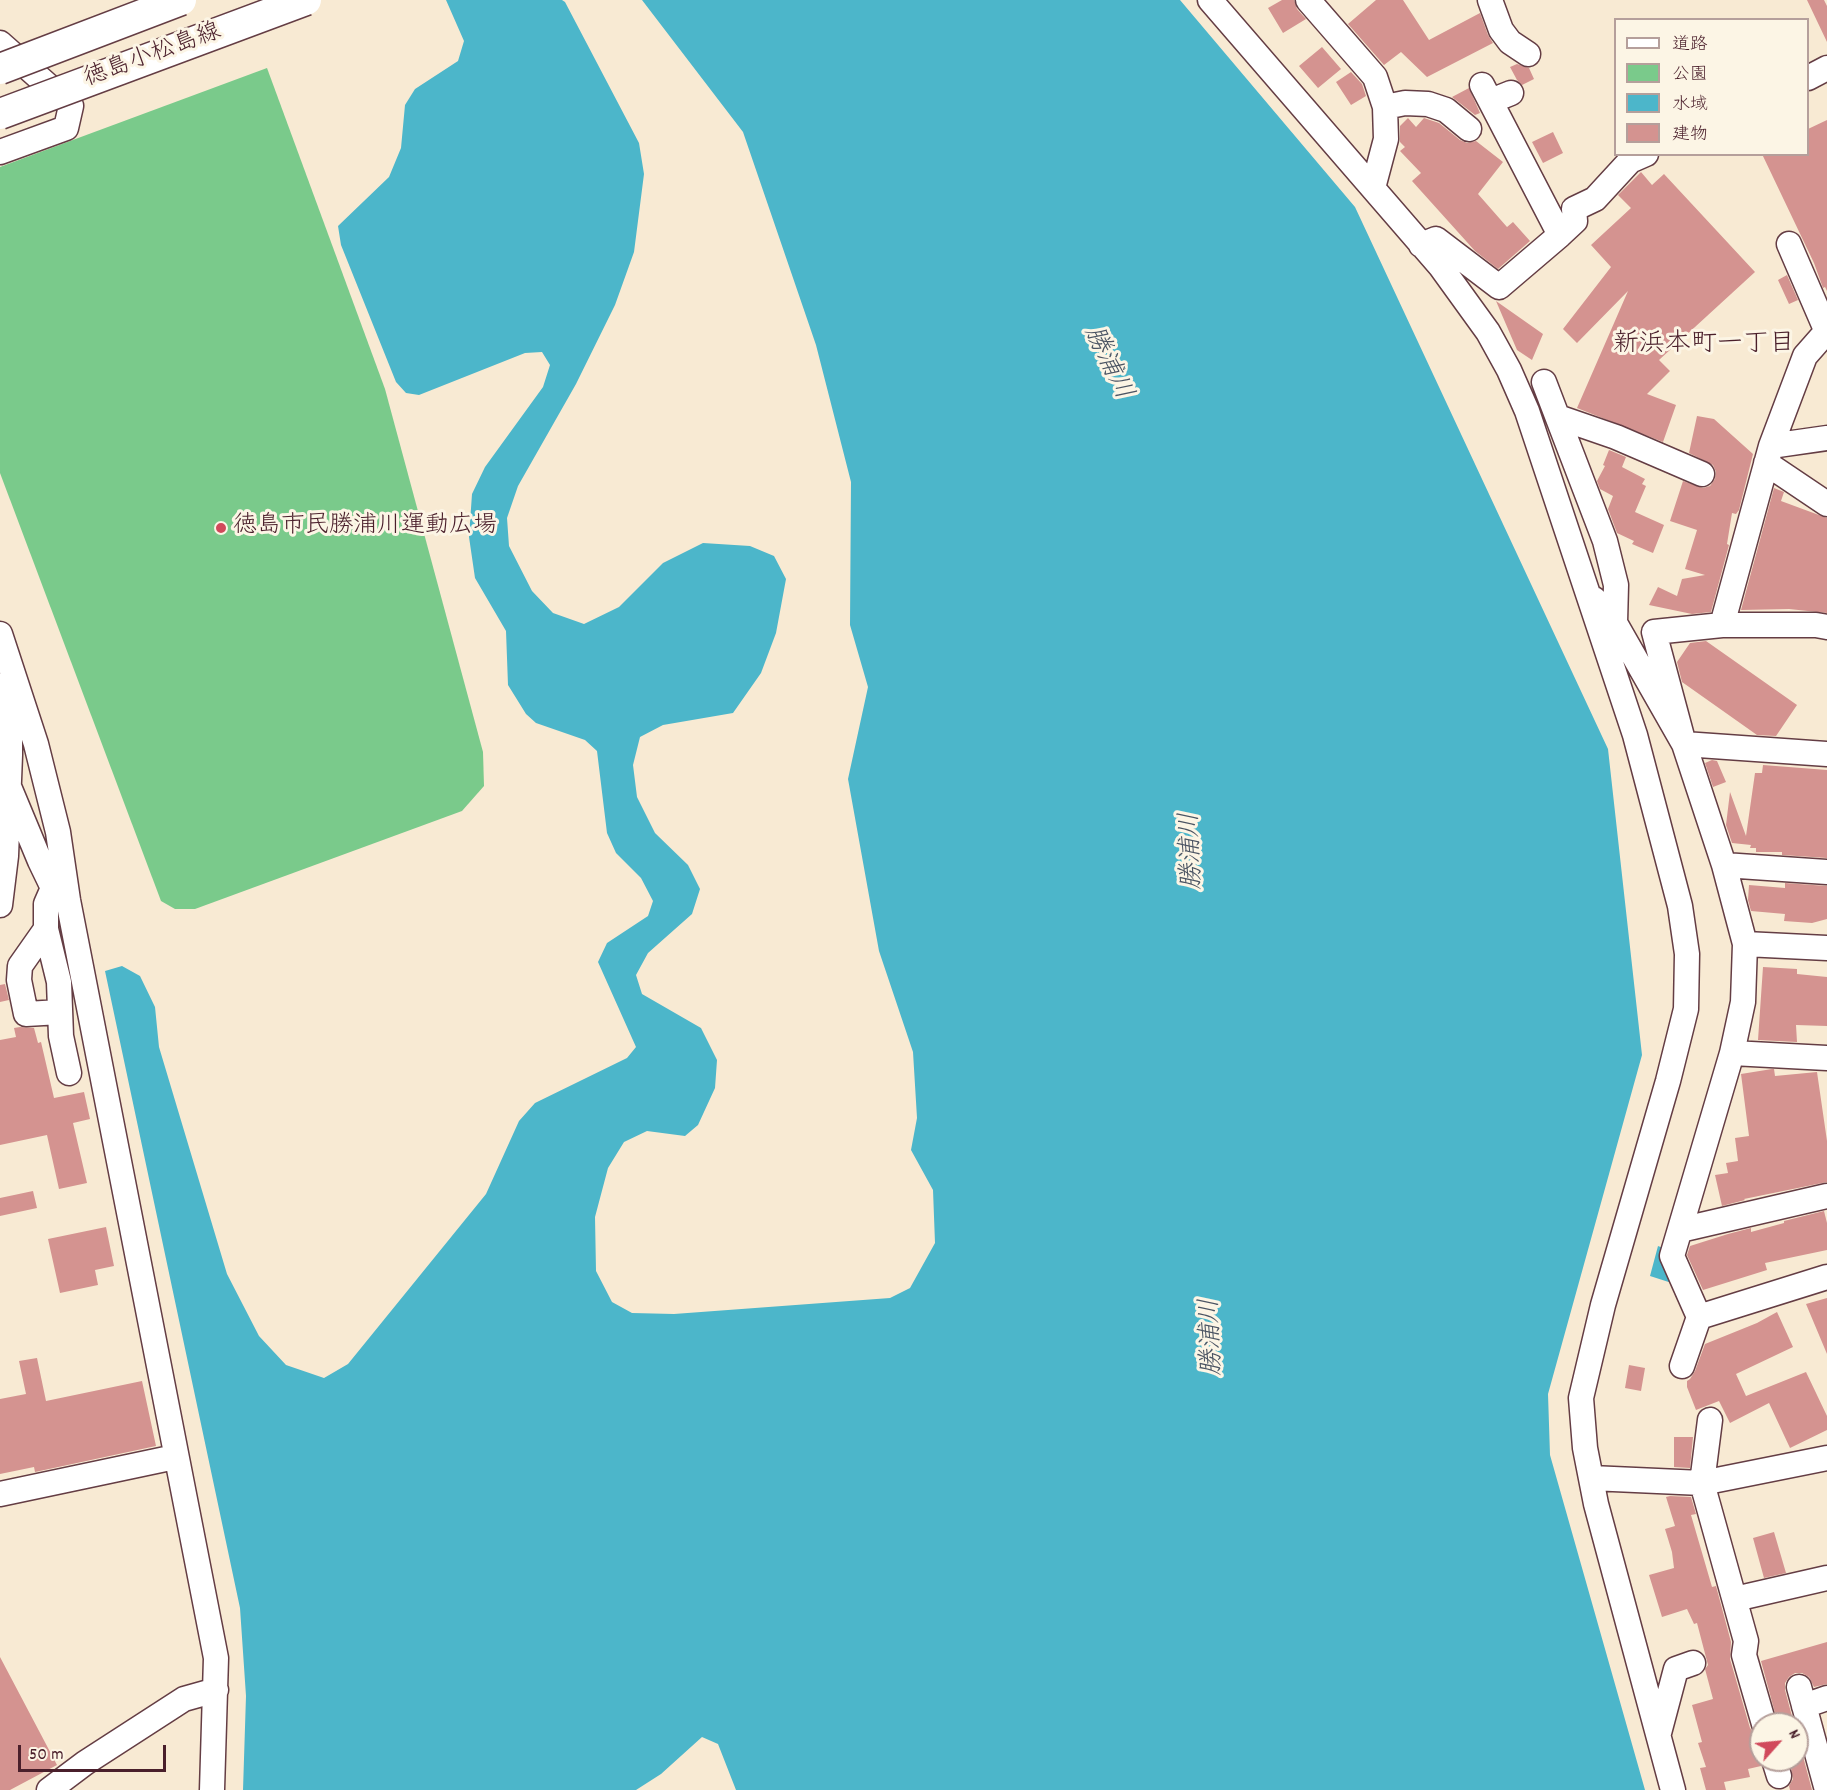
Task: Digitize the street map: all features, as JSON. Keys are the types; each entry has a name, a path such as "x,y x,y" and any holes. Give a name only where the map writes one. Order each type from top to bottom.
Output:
{"main road":[{"name":"徳島小松島線","path":"0,69 181,0"},
{"name":"徳島小松島線","path":"0,114 306,0"}],"street":[{"path":"1210,0 1441,267 1488,332 1509,370 1527,411 1635,735 1680,906 1687,954 1686,1009 1668,1081 1603,1305 1581,1398 1585,1448 1591,1478 1673,1790"},
{"path":"1308,0 1375,77 1386,106 1386,139 1373,188"},
{"path":"1490,0 1501,30 1509,42 1528,54"},
{"path":"0,43 71,106 66,128 0,153"},
{"path":"1809,77 1827,68"},
{"path":"1495,93 1540,179 1560,236"},
{"path":"1386,106 1405,103 1428,104 1446,110 1469,129"},
{"path":"1422,244 1436,239 1499,287 1575,221 1574,209 1595,199 1630,161 1641,156"},
{"path":"1722,625 1768,454 1805,356 1827,331 1789,244"},
{"path":"1545,382 1605,541 1616,585 1615,623"},
{"path":"1558,417 1616,437 1702,474"},
{"path":"1768,454 1827,438"},
{"path":"1768,454 1827,504"},
{"path":"1587,590 1615,623 1684,744"},
{"path":"1682,1366 1699,1317 1672,1256 1732,1053 1743,1002 1745,944 1724,865 1684,744 1654,632 1722,625 1827,627"},
{"path":"0,634 36,744 58,832 61,894 216,1658 212,1790"},
{"path":"0,905 6,856 4,777 10,721 4,674 8,658"},
{"path":"1684,744 1827,754"},
{"path":"4,777 39,861 61,894"},
{"path":"1724,865 1827,872"},
{"path":"61,894 46,904 46,930 59,982 61,1036 69,1073"},
{"path":"46,930 20,966 19,980 26,1014 60,1012"},
{"path":"1745,944 1827,948"},
{"path":"1732,1053 1827,1058"},
{"path":"1680,1230 1827,1196"},
{"path":"1699,1317 1827,1277"},
{"path":"1710,1420 1702,1483 1746,1641 1744,1655 1761,1712"},
{"path":"0,1494 176,1457"},
{"path":"1591,1478 1702,1483 1827,1458"},
{"path":"1735,1599 1827,1578"},
{"path":"1659,1735 1676,1668 1693,1663"},
{"path":"49,1790 85,1763 184,1699 216,1690"},
{"path":"1826,1781 1802,1697 1827,1698"}],"green space":[{"name":"徳島市民勝浦川運動広場","path":"267,68 385,389 483,752 484,786 462,811 195,909 175,909 161,901 0,473 0,167"}],"water":[{"name":"勝浦川","path":"446,0 562,0 565,2 639,143 644,174 634,252 615,305 576,384 518,486 507,518 509,546 532,591 553,613 584,624 619,607 663,563 703,543 750,546 774,556 786,579 776,633 761,673 733,713 663,725 640,737 633,765 637,797 655,833 688,865 700,889 692,914 648,953 636,975 642,994 701,1028 717,1060 715,1088 698,1125 685,1136 647,1131 624,1142 608,1168 595,1217 596,1271 612,1302 632,1313 674,1314 890,1298 910,1288 935,1243 933,1190 911,1150 917,1118 913,1052 879,951 848,779 868,687 850,625 851,482 816,345 743,132 642,0 1180,0 1355,207 1608,749 1642,1055 1548,1394 1550,1455 1645,1790 736,1790 718,1744 702,1737 661,1774 636,1790 243,1790 246,1696 240,1608 105,971 122,966 140,976 155,1007 159,1047 227,1274 259,1336 286,1365 324,1378 348,1364 486,1194 519,1121 535,1103 627,1058 636,1047 598,962 607,943 648,916 653,901 641,878 616,853 607,833 597,751 585,740 536,723 526,714 508,685 506,631 475,578 469,537 472,494 485,467 543,387 550,365 542,352 525,353 419,395 406,393 396,382 341,245 338,226 389,177 401,148 405,105 415,89 458,61 464,41"},
{"path":"1658,1246 1668,1250 1678,1285 1650,1276"}],"building":[{"path":"1282,0 1294,0 1297,9 1306,19 1283,33 1268,8"},
{"path":"1376,0 1403,0 1429,40 1480,13 1493,43 1427,77 1401,52 1384,65 1348,24"},
{"path":"1807,0 1824,0 1827,6 1827,42"},
{"path":"1322,47 1341,69 1318,88 1299,66"},
{"path":"1517,64 1529,68 1534,79 1522,85 1510,67"},
{"path":"1351,72 1362,84 1366,96 1351,105 1336,82"},
{"path":"1469,88 1480,113 1475,115 1452,97"},
{"path":"1408,118 1416,127 1424,118 1439,123 1460,140 1467,143 1476,141 1503,162 1478,194 1507,227 1513,222 1530,241 1498,269 1475,251 1412,181 1421,173 1400,151 1405,147 1400,142 1400,126"},
{"path":"1827,120 1827,291 1825,287 1823,288 1814,263 1763,156 1809,156 1809,129"},
{"path":"1553,132 1563,153 1543,163 1532,142"},
{"path":"1641,172 1652,185 1664,174 1755,272 1659,360 1670,371 1647,394 1676,405 1663,442 1577,408 1628,291 1577,343 1563,329 1611,267 1591,245 1631,208 1618,195"},
{"path":"1787,275 1798,300 1789,304 1778,280"},
{"path":"1496,301 1543,334 1532,360 1517,350"},
{"path":"1697,416 1714,419 1753,454 1739,510 1736,514 1732,513 1727,544 1729,545 1711,612 1692,614 1649,605 1658,587 1677,596 1682,579 1705,575 1685,569 1697,530 1670,521 1683,481 1703,488 1710,486 1715,479 1716,472 1713,465 1689,453"},
{"path":"1609,450 1626,457 1622,467 1645,479 1642,484 1646,486 1635,512 1664,525 1653,553 1632,544 1634,541 1617,533 1608,509 1613,496 1600,489 1597,481 1605,466 1603,465"},
{"path":"1774,488 1784,492 1781,501 1827,518 1827,613 1789,609 1741,610"},
{"path":"1706,641 1797,705 1776,736 1757,735 1682,682 1677,662 1690,643"},
{"path":"1712,760 1717,761 1726,782 1713,787 1705,763"},
{"path":"1763,765 1827,770 1827,858 1782,855 1782,852 1756,852 1756,848 1750,848 1751,845 1732,843 1726,825 1730,792 1746,836 1755,773 1762,773"},
{"path":"1785,883 1827,886 1827,919 1812,923 1784,921 1785,914 1751,911 1748,900 1749,885 1785,888"},
{"path":"1763,967 1797,969 1797,974 1827,977 1827,1026 1796,1025 1797,1042 1758,1040"},
{"path":"5,984 9,1000 0,1002 0,985"},
{"path":"14,1028 34,1028 38,1043 41,1042 54,1098 84,1092 90,1119 73,1123 87,1183 59,1189 47,1135 0,1145 0,1040 16,1037"},
{"path":"1774,1069 1775,1076 1817,1072 1827,1141 1827,1182 1744,1199 1722,1206 1715,1175 1728,1173 1726,1163 1738,1161 1735,1138 1749,1136 1741,1074"},
{"path":"33,1191 37,1208 0,1216 0,1198"},
{"path":"1824,1211 1827,1223 1827,1250 1765,1263 1767,1270 1703,1290 1687,1255 1690,1246 1728,1234 1751,1228 1751,1232"},
{"path":"106,1227 114,1266 95,1270 98,1285 60,1293 48,1239"},
{"path":"1827,1298 1827,1354 1806,1304"},
{"path":"1777,1312 1793,1347 1736,1374 1746,1396 1806,1372 1827,1416 1827,1430 1790,1448 1769,1403 1730,1423 1719,1401 1696,1410 1687,1387 1687,1381 1695,1371 1705,1344 1757,1323"},
{"path":"37,1358 46,1401 142,1381 156,1446 35,1472 34,1467 0,1474 0,1399 26,1394 19,1361"},
{"path":"1629,1365 1645,1368 1641,1391 1625,1388"},
{"path":"1674,1437 1693,1437 1690,1468 1674,1467"},
{"path":"1666,1497 1691,1497 1696,1514 1691,1515 1712,1587 1716,1586 1731,1642 1730,1659 1749,1725 1748,1769 1750,1777 1724,1782 1726,1790 1706,1790 1700,1768 1706,1767 1698,1743 1702,1742 1692,1705 1713,1699 1705,1669 1708,1665 1697,1623 1694,1624 1687,1609 1662,1617 1649,1575 1674,1568 1665,1529 1675,1526"},
{"path":"1774,1532 1786,1573 1764,1578 1753,1538"},
{"path":"1827,1642 1827,1684 1814,1687 1809,1677 1802,1673 1795,1673 1785,1683 1791,1712 1775,1712 1761,1661"},
{"path":"0,1657 57,1765 10,1790 0,1790"},
{"path":"1792,1772 1807,1772 1812,1790 1790,1790 1789,1786 1793,1779"}],"place":[{"name":"徳島市民勝浦川運動広場","path":"221,528"}],"district":[{"name":"新浜本町一丁目","path":"1704,346"}]}
